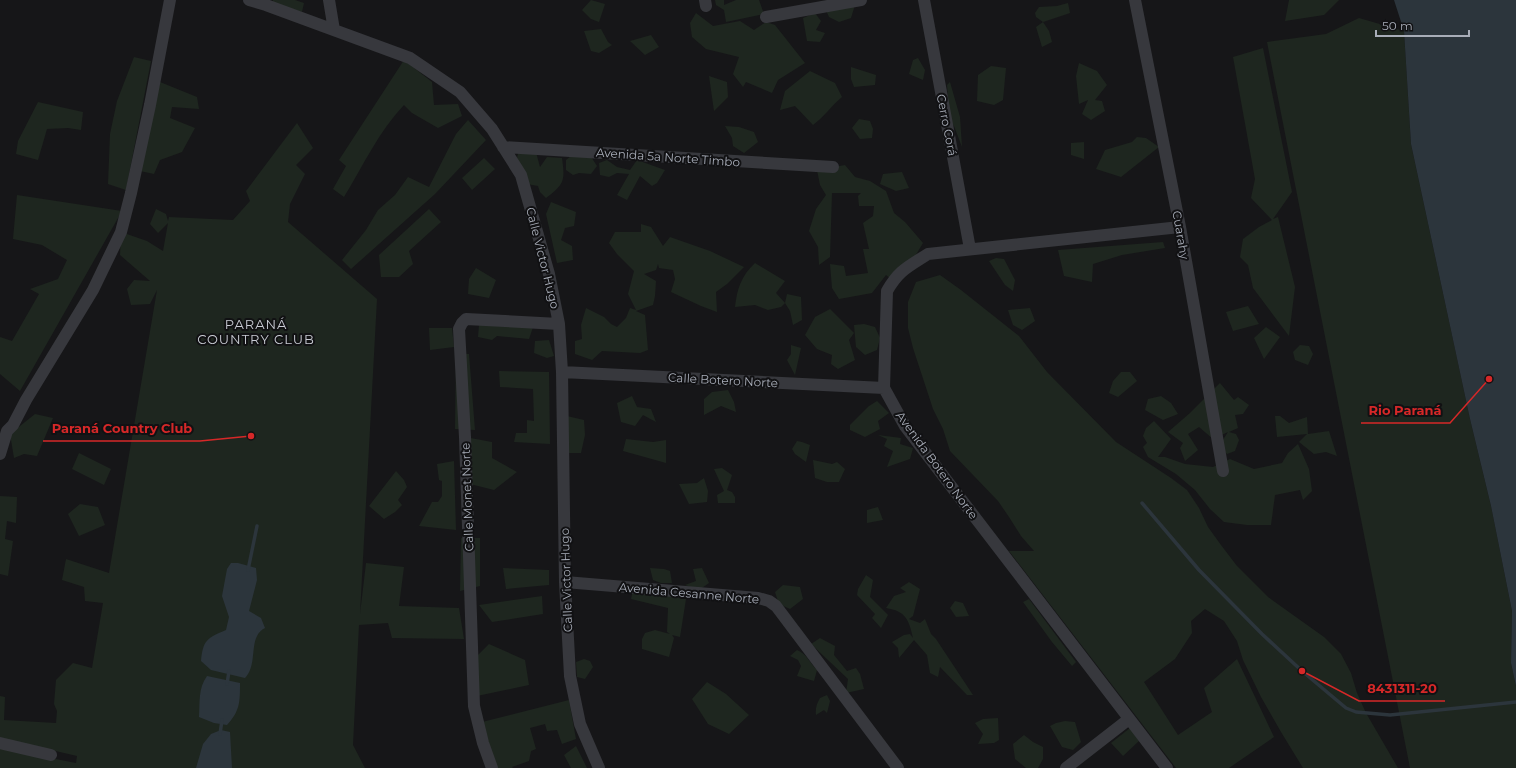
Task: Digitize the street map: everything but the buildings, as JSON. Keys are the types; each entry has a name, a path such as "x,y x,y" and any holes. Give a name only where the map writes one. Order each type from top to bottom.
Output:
{"street":[{"path":"0,454 7,431 13,424 93,290 120,232 132,193 170,0"},
{"name":"Calle Victor Hugo","path":"249,0 410,58 460,92 492,129 521,175 549,274 559,324 562,372 565,582 570,676 580,724 599,768"},
{"path":"329,0 334,30"},
{"path":"766,17 861,0"},
{"name":"Cerro Corá","path":"924,0 970,249"},
{"name":"Cuarahy","path":"1135,0 1180,227 1223,471"},
{"name":"Avenida 5a Norte Timbo","path":"503,146 833,167"},
{"path":"884,388 887,291 893,280 902,270 928,254 1180,227"},
{"name":"Calle Monet Norte","path":"492,768 482,743 474,706 465,437 459,329 466,319 559,324"},
{"name":"Calle Botero Norte","path":"562,372 884,388"},
{"name":"Avenida Botero Norte","path":"884,388 906,426 1167,768"},
{"name":"Avenida Cesanne Norte","path":"565,582 758,598 769,601 776,606 898,768"},
{"path":"1066,768 1129,719"},
{"path":"0,743 51,755"}],"shaded area":[{"path":"273,0 295,0 304,3 302,12 272,4"},
{"path":"591,0 605,4 599,22 591,19 582,10"},
{"path":"715,0 724,0 724,5 736,0 759,0 764,14 726,22 724,10 716,5"},
{"path":"1289,0 1339,0 1324,15 1285,21"},
{"path":"1394,0 1516,0 1516,686 1511,663 1512,611 1491,506 1470,419 1411,144 1404,31"},
{"path":"1068,3 1070,13 1043,22 1036,17 1035,13 1039,7 1057,6"},
{"path":"855,5 851,18 839,22 829,17 826,10"},
{"path":"696,13 713,26 740,21 754,30 766,22 775,25 805,63 778,80 772,93 746,82 743,87 733,74 739,57 706,49 692,37 690,23"},
{"path":"815,13 821,21 816,30 825,33 820,42 807,41 803,18"},
{"path":"1359,18 1404,31 1411,144 1470,419 1491,506 1512,611 1511,663 1516,686 1516,768 1410,768 1267,42 1326,34"},
{"path":"1043,22 1049,31 1052,42 1042,47 1036,27"},
{"path":"601,29 608,42 612,45 599,53 591,51 584,31"},
{"path":"651,35 659,47 645,55 630,41"},
{"path":"1263,48 1292,192 1273,219 1278,217 1295,287 1289,336 1253,288 1248,265 1240,257 1243,239 1259,227 1272,220 1251,198 1255,179 1233,57"},
{"path":"134,57 151,61 126,190 108,184 110,134 117,101"},
{"path":"918,58 925,70 923,80 909,74 913,60"},
{"path":"404,60 432,82 434,105 458,104 462,116 438,128 412,113 404,105 379,137 344,197 333,189 346,166 339,160"},
{"path":"1079,63 1097,71 1107,85 1095,100 1102,101 1105,111 1091,120 1082,114 1088,100 1079,104 1076,76"},
{"path":"991,66 1006,68 1003,100 994,105 977,101 978,75"},
{"path":"851,67 876,75 875,85 854,87 851,79"},
{"path":"810,71 835,83 842,97 821,119 813,125 795,106 780,110 785,91"},
{"path":"709,76 727,82 728,97 714,111"},
{"path":"160,82 197,97 199,109 172,107 170,118 195,128 182,152 160,160 154,174 140,171"},
{"path":"950,82 960,117 962,147 954,126 950,121 947,85"},
{"path":"38,102 83,112 81,130 68,128 47,129 38,160 16,154 18,141"},
{"path":"859,119 870,121 873,129 872,138 860,139 852,128"},
{"path":"468,120 486,140 435,194 351,269 342,260 366,230 378,210 395,195 408,177 429,187 456,134"},
{"name":"PARANÁ COUNTRY CLUB","path":"297,123 313,148 296,165 305,174 290,204 288,222 377,299 360,614 366,563 404,567 399,606 459,608 464,639 392,638 388,623 359,625 353,745 365,768 0,768 0,748 76,763 77,756 0,738 0,696 5,697 4,720 56,723 57,711 54,704 56,680 73,663 92,668 103,603 85,601 84,587 62,580 66,559 109,573 157,290 150,304 131,305 127,289 134,280 150,281 120,255 121,232 147,241 163,251 168,223 158,233 150,224 156,209 166,214 168,221 169,217 233,220 250,201 246,191"},
{"path":"725,126 739,127 754,132 758,142 744,153 733,146 732,138"},
{"path":"1137,137 1146,138 1159,147 1121,177 1096,169 1105,150 1132,142"},
{"path":"1084,142 1084,159 1071,155 1071,143"},
{"path":"519,149 536,152 540,167 547,157 562,158 562,181 557,189 546,198 540,192 538,186 527,184 517,158"},
{"path":"588,152 597,166 591,174 579,173 573,175 566,170 566,160 571,156"},
{"path":"484,158 495,169 472,190 462,178"},
{"path":"607,160 617,167 630,170 637,160 665,170 657,183 652,186 640,176 627,200 617,195 629,174 617,173 609,177 600,175 599,163"},
{"path":"845,165 855,177 870,181 886,191 894,213 905,222 923,243 914,258 891,279 886,275 872,293 839,299 832,288 830,264 844,266 846,276 868,273 863,249 869,249 863,223 873,216 874,206 859,206 858,196 861,193 832,193 830,257 819,265 818,247 809,231 816,209 826,195 820,185 817,170"},
{"path":"902,172 909,188 896,191 880,184 883,174"},
{"path":"17,195 122,211 20,391 0,374 0,337 12,341 39,294 30,289 58,279 67,260 42,245 13,239"},
{"path":"551,202 576,212 574,226 565,228 561,240 572,246 573,260 557,263 546,214"},
{"path":"429,209 441,222 409,251 413,264 399,277 381,277 379,255"},
{"path":"641,224 651,227 663,246 670,237 710,251 744,267 727,284 716,292 717,312 671,292 675,279 673,270 659,268 658,264 656,270 644,274 656,281 653,305 636,311 645,315 648,350 640,353 602,351 592,360 575,354 575,341 582,339 581,325 586,308 604,317 611,324 617,327 626,318 630,308 636,310 628,294 634,271 617,254 609,243 615,232 641,232"},
{"path":"1163,242 1165,248 1122,255 1093,264 1092,282 1064,276 1058,250"},
{"path":"996,258 1004,259 1015,280 1013,291 1005,285 989,261"},
{"path":"755,263 785,281 776,293 785,303 781,307 768,310 755,305 735,307 740,283"},
{"path":"476,268 496,280 489,298 468,294 469,279"},
{"path":"940,275 1019,336 1047,372 1116,442 1187,490 1199,508 1208,527 1237,566 1268,597 1324,637 1341,654 1351,673 1357,693 1366,713 1398,768 1303,768 1261,697 1243,660 1237,641 1224,621 1205,609 1191,621 1192,633 1175,659 1144,682 1178,735 1212,712 1204,688 1237,659 1274,737 1229,768 1176,768 1009,551 1034,551 1021,536 998,501 950,451 943,429 933,409 908,328 908,302 916,282"},
{"path":"787,294 801,297 802,320 793,325 790,311 785,303"},
{"path":"1248,306 1259,324 1233,331 1226,312"},
{"path":"1030,308 1035,321 1022,330 1013,325 1008,310"},
{"path":"830,309 854,333 849,340 855,360 838,369 831,364 832,355 817,349 805,335 815,317"},
{"path":"864,324 875,327 880,338 877,350 865,355 856,347 854,325"},
{"path":"479,325 533,327 529,339 497,336 492,340 478,337"},
{"path":"1266,327 1280,337 1264,359 1254,338"},
{"path":"429,328 452,328 454,347 430,350"},
{"path":"549,340 554,356 547,358 534,353 535,341"},
{"path":"791,345 801,348 795,375 787,360 791,354"},
{"path":"1300,345 1309,346 1313,354 1308,365 1295,360 1293,352"},
{"path":"456,354 469,354 475,430 455,429"},
{"path":"499,371 549,372 550,444 514,442 516,433 527,433 527,420 534,421 533,389 500,387"},
{"path":"1121,372 1130,372 1137,381 1118,397 1109,393 1113,381"},
{"path":"1220,383 1234,400 1238,397 1249,405 1243,414 1235,415 1238,428 1229,432 1236,434 1239,440 1235,451 1227,454 1221,448 1221,443 1228,432 1213,439 1199,427 1188,434 1198,450 1185,461 1180,448 1183,443 1168,432 1190,413"},
{"path":"728,390 734,402 736,412 721,406 704,415 704,399 712,392"},
{"path":"632,396 637,407 651,409 656,422 643,415 635,426 621,422 617,403"},
{"path":"1161,396 1171,403 1178,414 1163,420 1145,410 1148,399"},
{"path":"877,401 889,413 878,421 880,429 865,437 850,430 850,425 869,406"},
{"path":"35,414 53,418 37,456 24,454 14,458 10,434"},
{"path":"567,416 584,420 585,435 581,453 568,453"},
{"path":"1275,416 1280,416 1289,423 1307,417 1308,434 1329,431 1337,456 1326,452 1314,454 1299,442 1307,434 1277,437"},
{"path":"1154,421 1171,439 1158,457 1165,457 1185,464 1213,467 1230,459 1254,469 1282,463 1288,453 1298,444 1309,469 1312,491 1303,500 1300,490 1275,495 1271,525 1247,525 1224,522 1210,509 1195,490 1176,474 1148,457 1143,447 1147,443 1143,436 1146,428"},
{"path":"878,435 901,438 900,444 913,448 910,459 887,467 893,451 884,446 887,439"},
{"path":"465,437 492,442 492,458 517,472 494,490 470,484"},
{"path":"626,439 653,442 666,440 666,463 623,451"},
{"path":"797,441 810,445 806,462 795,454 792,449"},
{"path":"79,453 111,469 104,485 72,469"},
{"path":"813,460 832,464 837,462 845,469 839,482 827,482 815,478"},
{"path":"454,461 456,530 419,526 432,502 438,502 442,496 442,481 439,480 437,464"},
{"path":"722,468 732,475 727,490 732,492 735,497 735,503 718,503 717,495 724,491 714,469"},
{"path":"396,471 404,480 407,487 398,500 402,505 395,512 384,519 369,506"},
{"path":"704,478 708,491 707,502 689,504 679,484 697,483"},
{"path":"0,496 17,497 16,523 7,521 5,539 13,541 8,576 0,574"},
{"path":"80,504 98,507 105,525 79,536 68,514"},
{"path":"878,507 883,520 867,523 867,510"},
{"path":"461,538 480,538 480,586 460,591"},
{"path":"231,563 238,563 256,568 257,580 249,611 261,618 265,628 256,638 252,666 245,678 211,670 201,661 203,648 207,641 214,635 226,630 229,617 222,596 227,569"},
{"path":"503,568 549,570 549,585 506,589"},
{"path":"650,568 670,571 672,583 661,583 653,580"},
{"path":"702,568 709,583 699,590 685,585 696,581 693,569"},
{"path":"866,575 873,580 870,597 888,615 881,628 872,618 875,614 857,595 858,589"},
{"path":"909,582 920,589 913,616 909,619 920,623 925,619 931,634 936,639 973,695 967,695 940,667 938,677 930,673 927,655 914,640 899,658 898,648 892,642 904,635 910,634 913,638 912,632 906,617 898,611 886,608 894,596 906,592 900,588"},
{"path":"783,585 800,587 803,599 790,609 779,604 775,592"},
{"path":"633,590 686,599 680,637 672,635 674,638 669,657 642,649 642,639 645,633 655,630 670,634 667,632 668,608 631,599"},
{"path":"542,596 543,614 492,622 479,605"},
{"path":"1029,599 1076,662 1072,666 1052,642 1023,602"},
{"path":"955,601 963,603 969,616 956,617 950,608"},
{"path":"820,638 835,646 834,655 847,671 856,668 860,674 864,689 846,693 848,679 811,644"},
{"path":"489,644 525,660 529,685 477,696 475,658"},
{"path":"797,650 806,656 817,670 814,681 797,676 801,666 798,660 790,656"},
{"path":"584,659 590,661 593,667 585,679 577,677 576,662"},
{"path":"207,676 240,683 240,696 237,711 227,725 214,723 199,717 201,691"},
{"path":"707,682 726,694 749,715 729,734 708,724 692,699"},
{"path":"827,695 830,701 827,713 824,710 816,715 816,708 820,698"},
{"path":"569,700 576,739 562,744 557,730 547,731 545,724 530,728 536,749 531,751 529,761 512,767 513,768 496,768 482,722"},
{"path":"998,718 999,740 994,743 978,744 983,734 975,723 983,719"},
{"path":"1065,721 1075,722 1081,742 1073,750 1062,747 1050,726"},
{"path":"1130,728 1139,741 1123,756 1111,743"},
{"path":"221,730 230,732 232,768 196,768 203,744 211,734"},
{"path":"1024,735 1043,747 1043,759 1038,768 1026,768 1015,759 1013,744"},
{"path":"576,746 587,768 571,768 564,755"}],"waterway":[{"path":"1142,503 1199,570 1262,634 1302,671 1346,708 1356,712 1390,715 1516,702"},
{"path":"248,570 257,526"},
{"path":"227,684 229,671"},
{"path":"220,734 222,720"}],"place":[{"name":"Rio Paraná","path":"1489,379"},
{"name":"Paraná Country Club","path":"251,436"},
{"name":"8431311-20","path":"1302,671"}],"district":[{"name":"PARANÁ COUNTRY CLUB","path":"256,332"}]}
